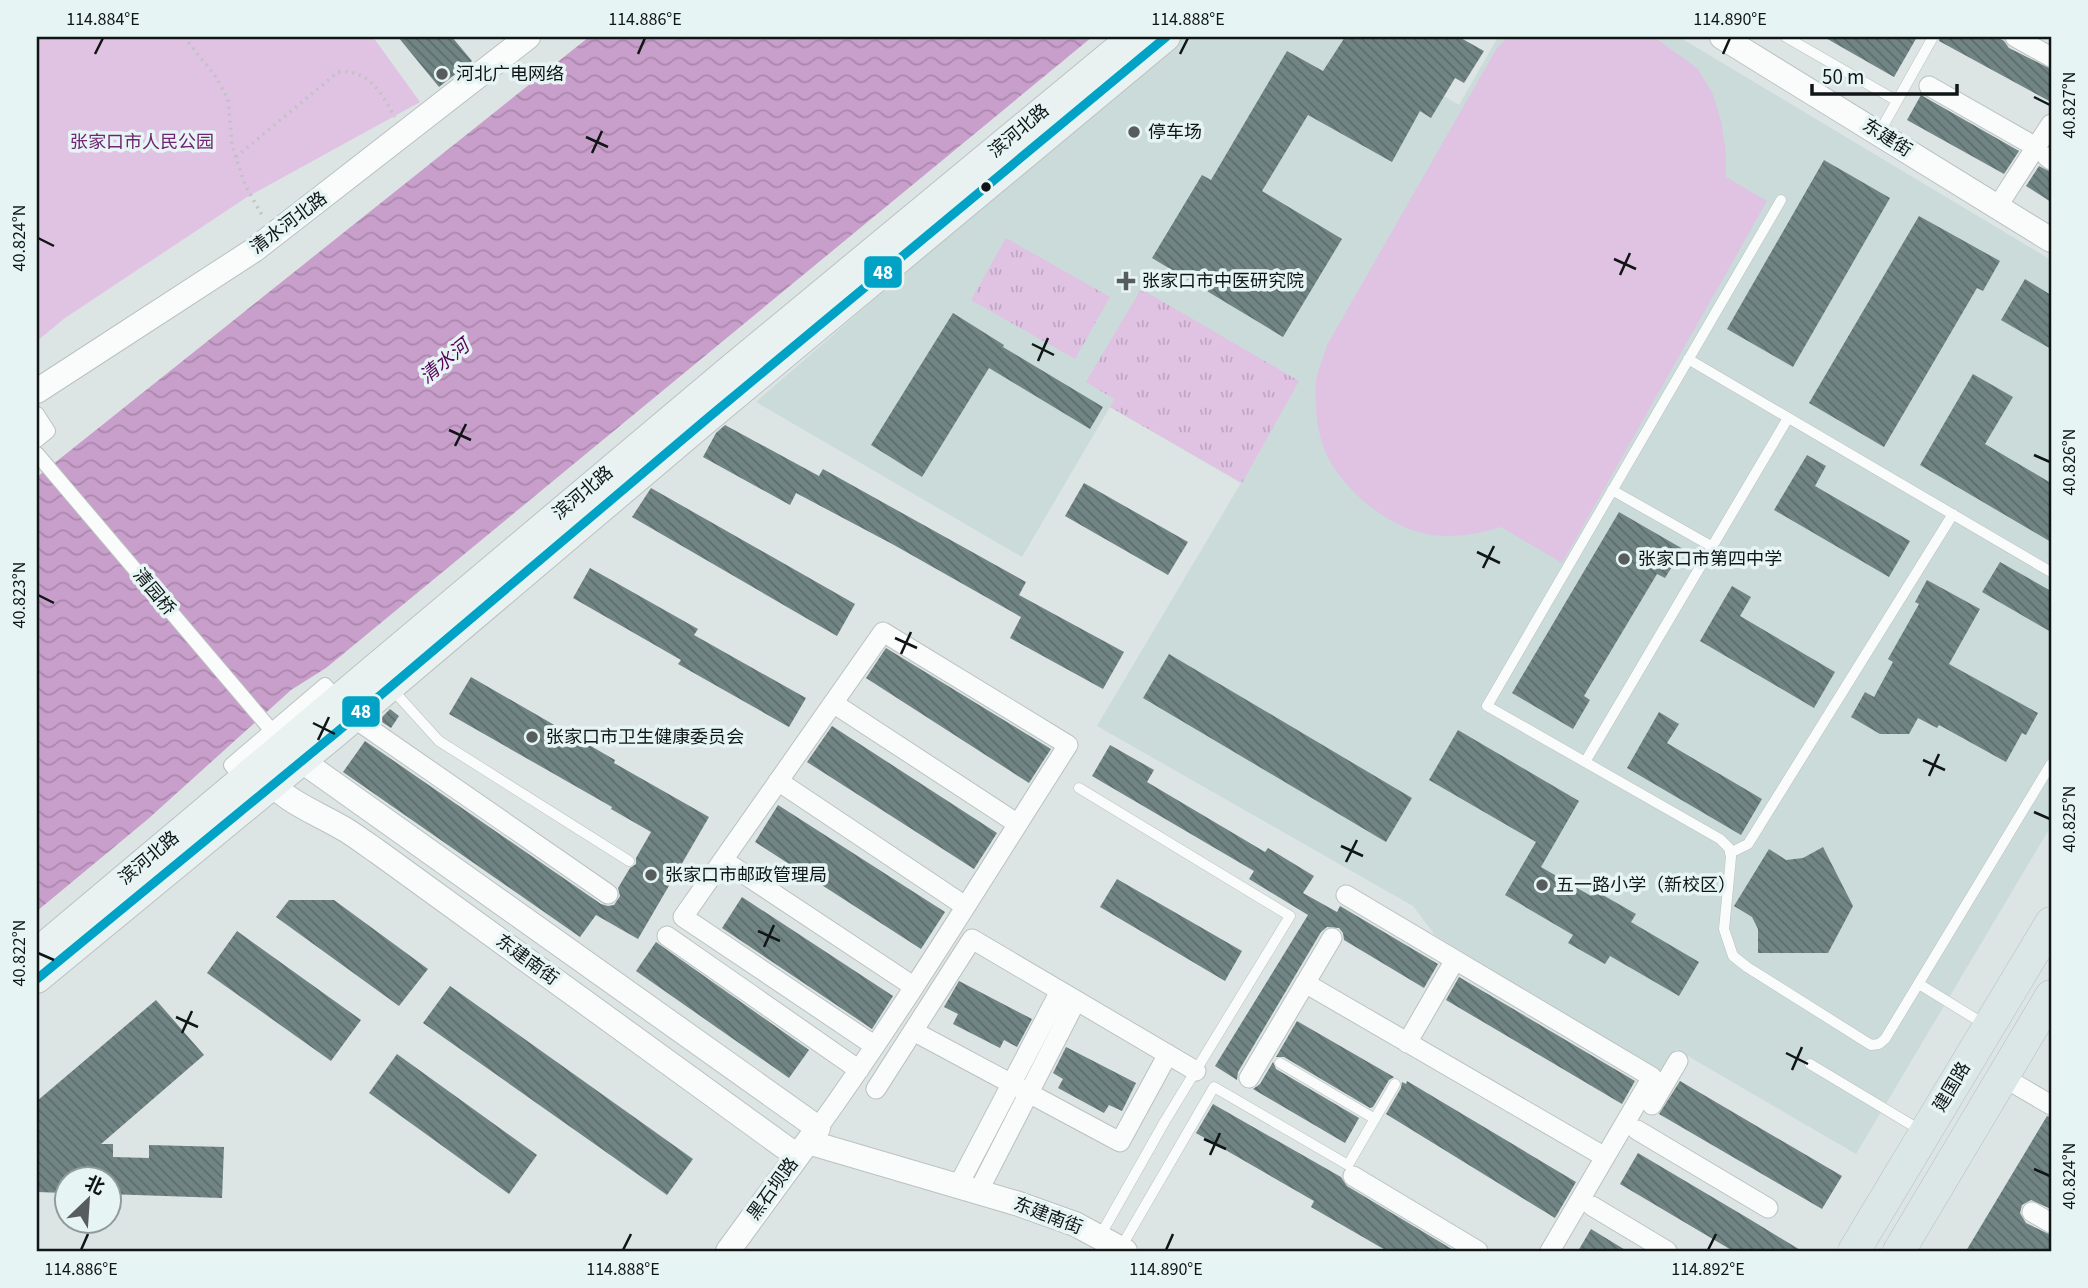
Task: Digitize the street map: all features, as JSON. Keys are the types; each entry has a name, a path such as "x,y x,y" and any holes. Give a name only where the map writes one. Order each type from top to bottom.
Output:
{"main road":[{"name":"滨河北路","path":"383,678 734,366 1132,37"},
{"name":"滨河北路","path":"37,953 339,701 383,678 709,417 1166,37"},
{"name":"滨河北路","path":"37,979 251,775"},
{"name":"建国路","path":"1854,1251 2051,923"},
{"path":"1899,1251 2051,996"},
{"path":"1989,1027 2021,1046"},
{"path":"1970,1057 2003,1077"}],"street":[{"name":"清水河北路","path":"37,391 254,250 528,37"},
{"path":"2014,37 2051,58"},
{"name":"东建街","path":"1737,41 1879,134 2051,240"},
{"path":"1928,86 2045,155"},
{"path":"1997,206 2045,155 2051,124"},
{"path":"37,414 42,436"},
{"name":"清园桥","path":"37,454 287,745"},
{"path":"808,1142 875,1046 1069,745 883,632 683,917 875,1046"},
{"path":"339,701 608,894"},
{"path":"833,703 1018,824"},
{"name":"东建南街","path":"287,745 808,1142"},
{"name":"东建南街","path":"251,775 289,800 345,830 808,1142 1019,1204 1075,1224 1115,1246"},
{"path":"778,781 965,906"},
{"path":"723,860 913,986"},
{"path":"1346,895 1652,1077 1550,1251"},
{"path":"667,936 859,1070"},
{"path":"876,1089 972,939 1196,1071"},
{"path":"1249,1078 1332,939"},
{"path":"1408,1043 1455,960"},
{"path":"1305,983 1605,1157"},
{"path":"968,1189 1068,996"},
{"path":"913,1031 1120,1142 1168,1054"},
{"path":"1565,1251 1678,1061"},
{"path":"2003,1077 2051,1105"},
{"path":"1637,1130 1768,1208"},
{"name":"黑石坝路","path":"728,1251 808,1142"},
{"path":"1353,1176 1478,1251"},
{"path":"1592,1206 1667,1251"},
{"path":"2032,1212 2051,1223"}],"lane":[{"path":"1786,37 1897,101"},
{"path":"1879,134 1933,37"},
{"path":"1781,200 1487,706 1720,839 1730,853 1724,929 1733,956 1871,1045 1885,1040 2051,764"},
{"path":"1688,359 2051,572"},
{"path":"1585,762 1788,418"},
{"path":"1612,491 1711,546"},
{"path":"1730,853 1748,844 1952,514"},
{"path":"383,678 439,741 629,861"},
{"path":"1079,788 1290,916 1165,1121 1115,1246"},
{"path":"1919,984 1989,1027"},
{"path":"1280,1063 1375,1119"},
{"path":"1810,1063 1925,1133"},
{"path":"1115,1246 1214,1087 1349,1165 1395,1084"}],"path":[{"path":"184,37 216,78 228,99 232,145 245,185 263,217"},
{"path":"236,157 338,72 351,71 368,79 383,96 398,123"}],"shaded area":[{"name":"张家口市第四中学","path":"1176,37 1342,37 1459,105 1498,37 1679,37 2051,260 2051,826 1856,1154 1676,1049 1662,1072 1435,935 1413,906 1097,726 1241,483 1110,407 1022,557 756,402"}],"green space":[{"name":"张家口市人民公园","path":"37,37 373,37 420,102 247,197 65,318 37,341"},
{"path":"1508,37 1654,37 1697,68 1713,94 1721,121 1726,153 1726,177 1767,201 1562,563 1501,527 1446,536 1411,530 1395,523 1365,502 1339,475 1323,446 1316,414 1317,377 1327,345 1497,48"},
{"path":"1006,238 1110,297 1075,359 971,300"},
{"path":"1141,289 1299,381 1242,483 1110,407 1114,399 1086,382"}],"water":[{"name":"清水河","path":"589,37 1092,37 326,668 291,690 148,819 37,911 37,477"}],"building":[{"name":"河北广电网络","path":"398,37 452,37 472,61 439,87"},
{"path":"1345,37 1459,37 1484,51 1464,83 1455,78 1431,118 1420,111 1392,162 1308,115 1262,191 1342,239 1283,337 1152,258 1202,175 1211,180 1287,51 1323,71"},
{"path":"1824,37 1917,37 1894,77"},
{"path":"1940,37 1997,37 2004,41 2009,48 2051,69 2051,102 1939,41"},
{"path":"1921,95 2019,151 2004,174 1907,120"},
{"path":"1824,160 1890,198 1793,367 1727,329"},
{"path":"2039,166 2051,172 2051,202 2026,186"},
{"path":"1919,216 2000,261 1983,291 1977,288 1884,447 1809,403"},
{"path":"2025,279 2051,295 2051,349 2001,320"},
{"path":"953,313 1004,345 1003,347 1103,407 1090,429 989,368 922,477 871,445"},
{"path":"1973,374 2013,397 1985,444 2051,483 2051,542 1920,465"},
{"path":"725,425 819,476 823,469 1026,582 1019,595 1124,652 1103,689 1010,638 1021,617 796,493 790,505 703,457 716,433"},
{"path":"1807,455 1826,466 1815,486 1910,541 1889,577 1774,510"},
{"path":"1084,483 1188,542 1168,575 1065,516"},
{"path":"651,488 855,604 837,636 632,517"},
{"path":"1619,512 1683,549 1665,578 1657,574 1584,696 1590,700 1573,729 1512,693"},
{"path":"2000,562 2051,591 2051,632 1982,592"},
{"path":"590,568 698,629 694,635 806,698 789,727 678,664 681,660 573,598"},
{"path":"1927,580 1980,609 1949,664 2038,713 2026,735 2022,733 2006,762 1939,725 1937,728 1918,718 1909,734 1880,734 1851,717 1865,692 1874,697 1893,662 1888,659 1919,604 1915,602"},
{"path":"1732,586 1751,597 1740,616 1835,672 1814,708 1700,641"},
{"path":"886,648 1051,749 1029,783 866,678"},
{"path":"1169,654 1412,798 1386,842 1143,698"},
{"path":"471,677 709,817 638,939 596,915 580,937 343,772 365,741 601,904 614,905 620,896 618,888 630,868 636,864 636,858 651,832 449,714"},
{"path":"390,709 399,716 391,728 379,720"},
{"path":"1659,712 1679,724 1667,743 1762,799 1741,835 1627,768"},
{"path":"832,726 997,833 974,869 807,762"},
{"path":"1458,730 1579,801 1541,867 1591,896 1594,890 1636,914 1631,922 1699,962 1679,996 1610,956 1605,964 1568,943 1573,935 1505,895 1536,842 1429,780"},
{"path":"1110,745 1154,770 1147,782 1265,852 1268,848 1314,876 1303,893 1337,912 1340,906 1438,964 1424,988 1344,940 1339,928 1327,927 1321,932 1238,1072 1237,1080 1215,1066 1308,915 1249,879 1254,871 1092,776"},
{"path":"778,805 945,912 921,949 755,842"},
{"path":"1823,847 1853,906 1828,953 1758,953 1758,929 1752,917 1734,906 1769,849 1786,860 1803,858"},
{"path":"1117,879 1242,951 1225,981 1100,907"},
{"path":"742,897 893,996 872,1029 722,928"},
{"path":"289,900 334,900 428,969 399,1006 276,917"},
{"path":"237,931 361,1020 331,1061 207,973"},
{"path":"656,942 809,1050 789,1078 636,971"},
{"path":"1459,977 1635,1081 1622,1104 1446,1000"},
{"path":"959,981 1032,1019 1017,1047 1004,1040 1000,1048 953,1024 958,1014 944,1007"},
{"path":"450,986 693,1159 667,1195 423,1023"},
{"path":"156,1000 204,1055 101,1144 113,1144 113,1157 149,1158 149,1145 224,1147 222,1198 122,1194 122,1166 52,1166 52,1193 37,1192 37,1101"},
{"path":"1297,1021 1394,1077 1389,1080 1373,1107 1370,1108 1284,1057 1276,1057"},
{"path":"1066,1047 1136,1083 1122,1111 1109,1105 1104,1113 1058,1088 1063,1079 1053,1073"},
{"path":"397,1054 537,1155 509,1194 369,1093"},
{"path":"1273,1062 1276,1069 1359,1118 1345,1143 1253,1089 1260,1084"},
{"path":"1407,1081 1576,1182 1555,1218 1386,1114 1402,1082 1406,1084"},
{"path":"1680,1081 1842,1176 1822,1209 1659,1114"},
{"path":"1213,1104 1341,1177 1347,1186 1455,1251 1387,1251 1311,1207 1314,1201 1196,1133"},
{"path":"2047,1116 2051,1117 2051,1209 2031,1200 2022,1205 2020,1213 2026,1223 2051,1235 2051,1251 1966,1251"},
{"path":"1638,1153 1802,1251 1733,1251 1620,1184"},
{"path":"1591,1229 1627,1251 1578,1251"}],"transit line":[{"name":"48","path":"37,979 337,732 709,417 1166,37"}],"place":[{"name":"河北广电网络","path":"442,74"},
{"name":"停车场","path":"1134,132"},
{"name":"张家口市中医研究院","path":"1126,281"},
{"name":"张家口市第四中学","path":"1624,559"},
{"name":"张家口市卫生健康委员会","path":"532,737"},
{"name":"张家口市邮政管理局","path":"651,875"},
{"name":"五一路小学（新校区）","path":"1542,885"}]}
